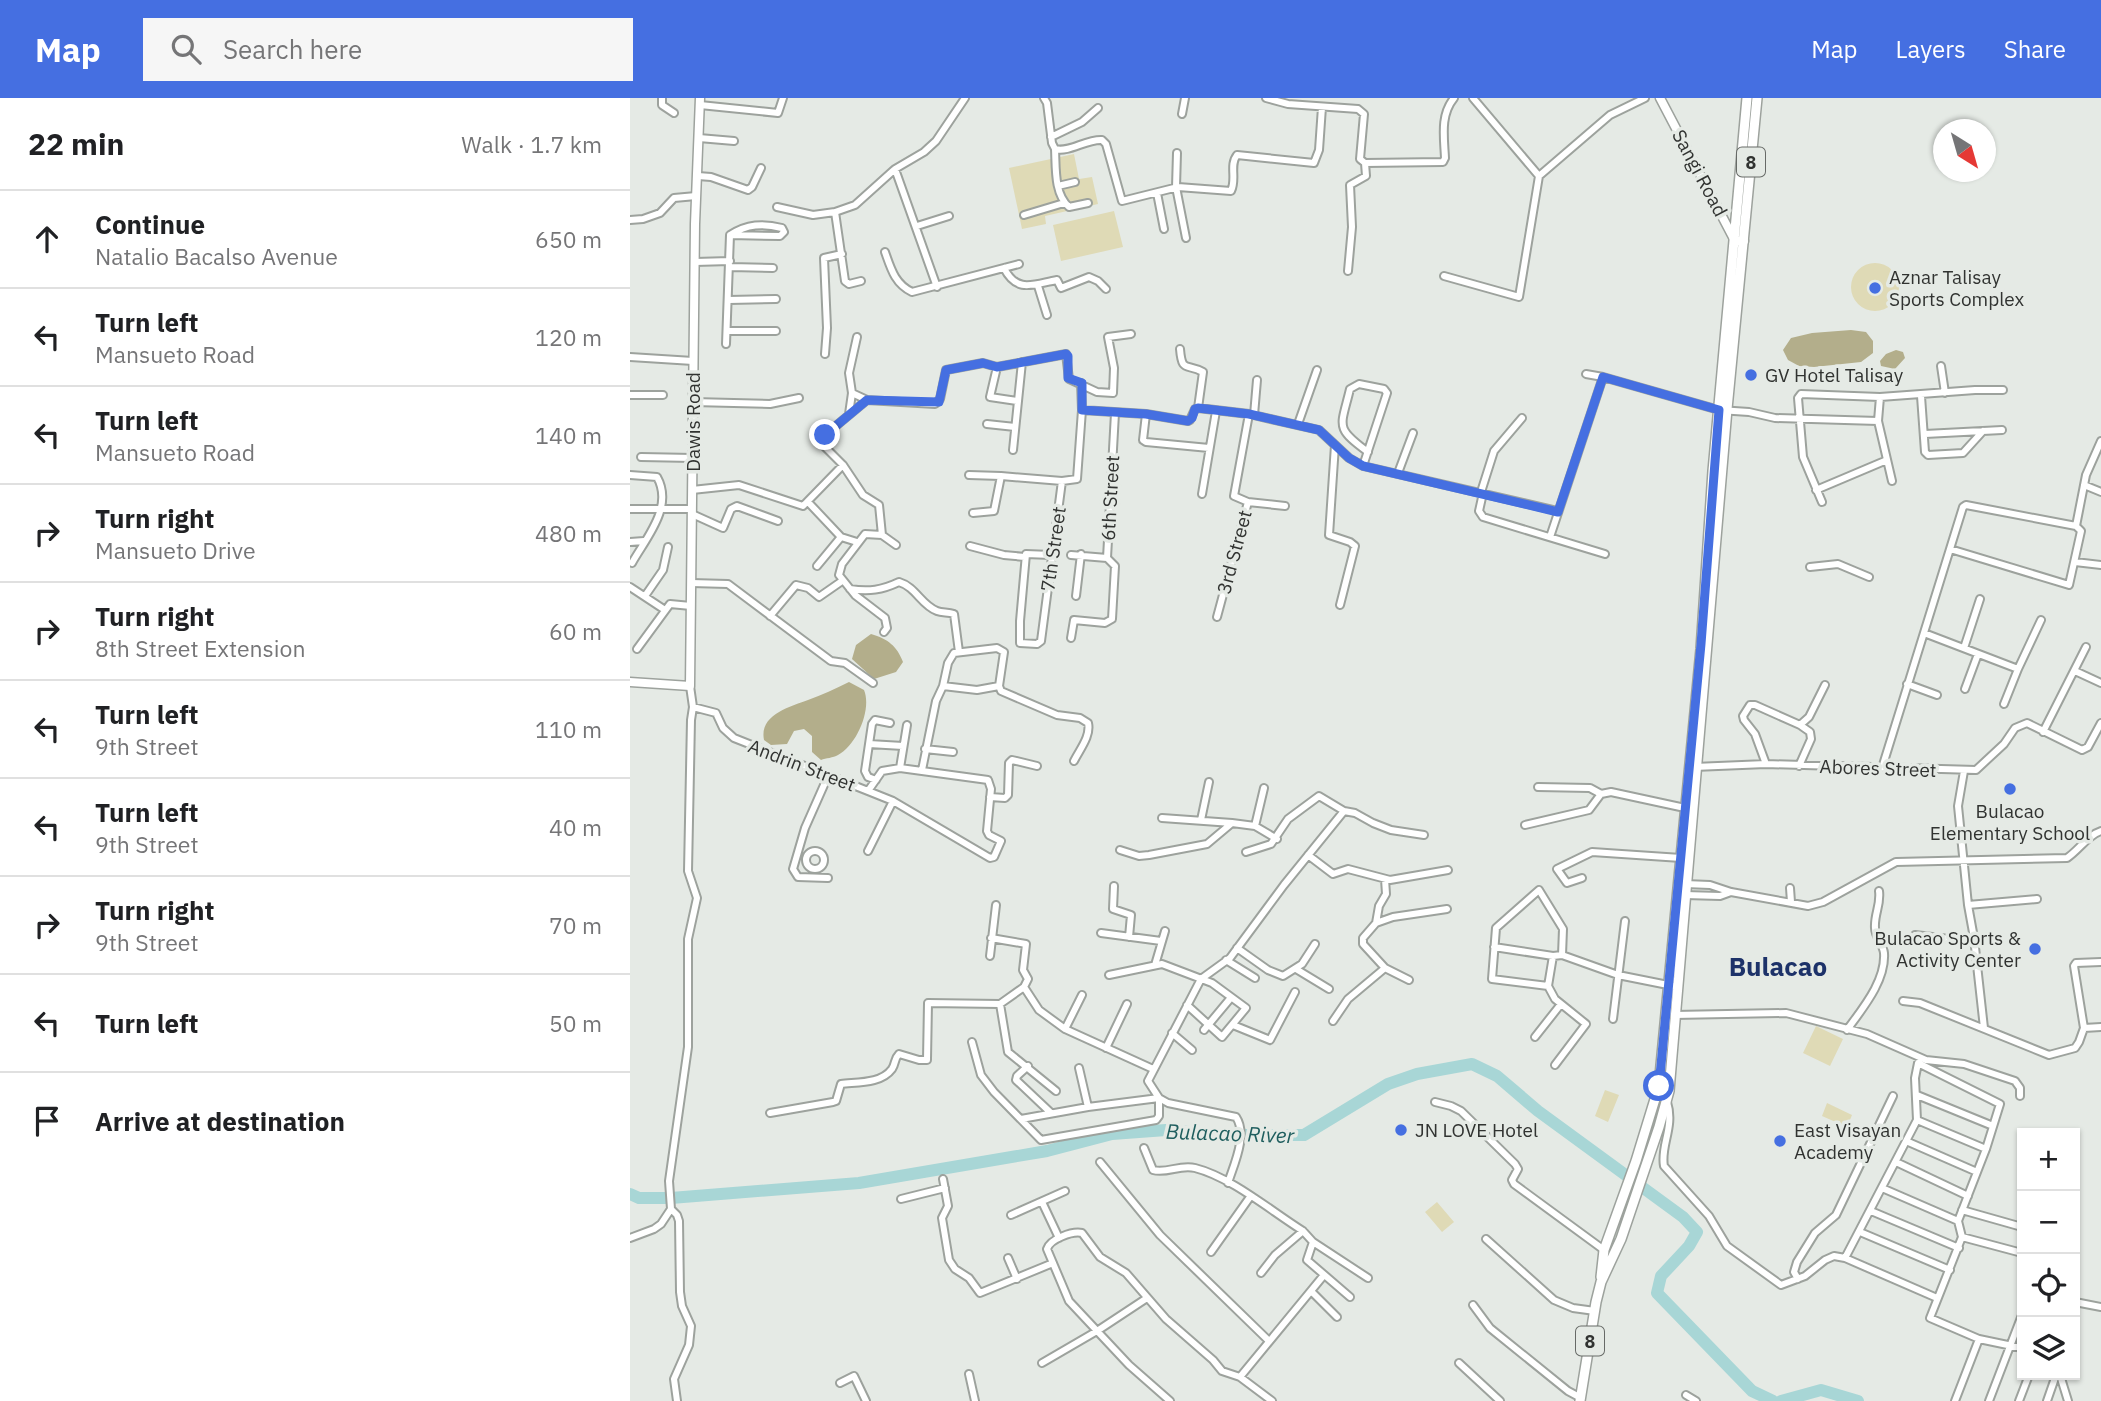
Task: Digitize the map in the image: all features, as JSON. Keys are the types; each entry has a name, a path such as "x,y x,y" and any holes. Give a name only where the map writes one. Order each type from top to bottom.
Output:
{"main road":[{"name":"8","path":"1739,241 1747,98"},
{"name":"8","path":"1662,1101 1723,409 1739,241 1757,98"},
{"name":"8","path":"1682,883 1685,808 1693,767"},
{"name":"8","path":"1601,1282 1615,1253 1634,1184 1662,1101 1674,1015 1672,986"},
{"name":"8","path":"1581,1399 1604,1250 1634,1184"},
{"path":"1604,1250 1615,1253"}],"street":[{"path":"662,98 662,105 674,113"},
{"path":"700,102 778,113 783,98"},
{"path":"777,207 813,215 835,212 855,205 895,169 936,141 965,98"},
{"path":"1044,98 1055,149 1058,186 1064,203 1069,208 1088,202"},
{"path":"1182,114 1185,98"},
{"path":"1266,98 1288,104 1358,109 1364,119 1360,159 1365,163 1443,162 1444,115 1454,98"},
{"path":"1473,98 1539,176"},
{"path":"1444,276 1519,297 1539,176 1610,115 1644,98"},
{"name":"Sangi Road","path":"1660,98 1739,241"},
{"name":"Dawis Road","path":"690,686 693,361 700,102"},
{"path":"1055,149 1060,151 1097,139 1102,140 1106,144 1122,201 1176,187 1231,191 1234,185 1233,162 1237,155 1314,163 1319,150 1322,107"},
{"path":"1051,137 1082,122 1098,108"},
{"path":"699,138 734,141"},
{"path":"1177,153 1176,187 1186,238"},
{"path":"1348,271 1352,227 1350,185 1366,177 1365,163"},
{"path":"698,176 711,177 748,190 761,168"},
{"path":"895,169 937,287"},
{"path":"1058,186 1076,182"},
{"path":"1157,193 1164,229"},
{"path":"630,220 660,213 674,198 696,196"},
{"path":"1024,215 1064,203"},
{"path":"835,212 846,283 861,281"},
{"path":"917,226 949,216"},
{"path":"761,224 782,228 784,232 780,236 730,235 742,228 761,224"},
{"path":"726,344 730,235"},
{"path":"885,252 895,279 912,292 1019,264"},
{"path":"825,354 828,328 824,258 842,254"},
{"path":"695,262 773,268"},
{"path":"1004,268 1012,282 1038,286 1057,280 1060,288 1089,277 1106,289"},
{"path":"1038,286 1047,315"},
{"path":"729,300 776,299"},
{"path":"728,331 776,331"},
{"path":"852,393 867,400 935,404 940,399 946,370 983,363 997,367 1068,355 1068,378 1097,392 1114,392 1114,368 1108,337 1131,334"},
{"path":"849,416 852,393 849,373 857,337"},
{"path":"1082,410 1146,414 1188,421 1198,408 1203,372 1184,367 1180,349"},
{"path":"630,357 693,361"},
{"path":"1013,450 1022,362"},
{"path":"1941,366 1945,393"},
{"path":"997,367 990,397 1017,401"},
{"path":"1298,424 1317,370"},
{"path":"1586,374 1723,409 1771,418 1878,421"},
{"path":"1550,537 1603,377"},
{"path":"1252,415 1256,380"},
{"name":"7th Street","path":"1025,557 1019,640 1023,643 1040,643 1062,481 1072,482 1078,476 1082,383"},
{"path":"1363,466 1368,452 1386,390 1364,383 1352,386 1341,425 1343,432 1368,452"},
{"path":"1822,502 1803,457 1798,398 1804,393 1880,397 2003,390"},
{"path":"630,395 663,395"},
{"path":"1921,396 1926,452 1930,456 1963,453 1983,431"},
{"path":"1880,397 1878,421 1892,481"},
{"path":"693,402 770,404 799,398"},
{"path":"867,400 821,438 825,447 843,465 863,495 878,505 882,535"},
{"path":"1198,408 1252,415 1319,430 1349,458 1363,466 1558,512"},
{"path":"1202,494 1216,411"},
{"name":"6th Street","path":"1071,638 1074,620 1109,622 1112,619 1115,566 1107,558 1115,412"},
{"path":"1146,414 1143,440 1146,442 1209,448"},
{"name":"3rd Street","path":"1217,617 1248,502 1236,498 1233,494 1252,415"},
{"path":"1522,418 1494,451 1479,511 1483,517 1605,554"},
{"path":"987,424 1015,427"},
{"path":"1925,435 2002,430"},
{"path":"1398,473 1413,433"},
{"path":"2076,526 2086,475 2101,441"},
{"path":"1335,445 1329,533 1331,537 1350,541 1355,546 1340,605"},
{"path":"642,457 693,458"},
{"path":"1816,490 1887,460"},
{"path":"692,490 739,485 799,506 808,502 843,465"},
{"path":"630,475 653,475 659,481 663,508 632,563"},
{"path":"969,475 1062,481"},
{"path":"973,513 994,511 1001,477"},
{"path":"2084,485 2101,492"},
{"path":"808,502 841,537 857,542"},
{"path":"1248,502 1285,506"},
{"path":"630,509 692,511 723,528 731,509 737,506 778,521"},
{"path":"1882,768 1907,684 1965,506 2076,526 2081,531 2069,585 1951,550"},
{"path":"884,632 887,623 885,618 849,588 839,575 842,564 865,534 882,535 895,545"},
{"path":"817,566 841,537"},
{"path":"630,542 644,541"},
{"path":"970,546 1004,555 1051,555"},
{"path":"645,596 663,570 668,547"},
{"path":"1076,596 1081,554"},
{"path":"1072,555 1107,558"},
{"path":"2075,562 2101,565"},
{"path":"1810,567 1832,564 1869,576"},
{"path":"770,616 796,585 819,597 842,581"},
{"path":"849,588 865,591 882,589 899,582 907,584 923,602 937,611 954,614 959,652"},
{"path":"691,583 728,584 831,661 845,663 873,683"},
{"path":"630,587 665,610"},
{"path":"1964,648 1980,599"},
{"path":"637,649 672,603 691,606"},
{"path":"2004,704 2041,620"},
{"path":"1924,633 2018,669"},
{"path":"2043,732 2086,647"},
{"path":"922,770 936,701 950,659 954,653 997,648 1004,652 999,686 1001,691 1057,715 1080,718 1088,723 1090,727 1087,736 1074,761"},
{"path":"1965,689 1978,654"},
{"path":"2075,671 2101,683"},
{"path":"630,682 690,686 693,707 688,871 698,898 688,939 688,1047 669,1200 679,1221 680,1292 682,1306 691,1326 688,1345 674,1379 677,1401"},
{"path":"1907,684 1937,695"},
{"path":"1800,725 1809,717 1825,685"},
{"path":"943,686 977,690 999,686"},
{"path":"1766,764 1755,734 1744,720 1743,716 1750,705 1800,725 1810,732 1811,739 1799,766"},
{"name":"Andrin Street","path":"693,707 716,713 723,728 734,738 869,791 886,769 901,768"},
{"path":"876,780 868,777 865,771 872,723 875,720 890,723"},
{"name":"Abores Street","path":"1693,767 1766,764 1976,770 1990,760 2021,723 2027,723 2082,750 2088,747 2101,723"},
{"path":"869,791 893,801 992,858 1001,842 987,831 991,793 988,780 901,768 907,725"},
{"path":"869,744 903,746"},
{"path":"925,749 953,752"},
{"path":"991,793 1005,798 1008,795 1009,763 1012,760 1037,766"},
{"path":"1964,771 1958,806 1984,1028"},
{"path":"828,776 805,828 793,869 796,876 817,880 828,878"},
{"path":"1201,820 1209,782"},
{"path":"1538,787 1590,788 1601,794 1617,792 1685,808"},
{"path":"1255,826 1264,788"},
{"path":"1525,825 1589,810 1601,794"},
{"path":"1246,852 1271,844 1277,839 1287,819 1318,796 1344,811 1355,813 1391,830 1424,835"},
{"path":"868,851 893,801"},
{"path":"1228,1183 1238,1150 1240,1127 1237,1117 1168,1103 1159,1098 1149,1085 1153,1069 1201,979 1237,948 1344,811"},
{"path":"1162,818 1255,826 1277,839"},
{"path":"1120,850 1139,856 1207,844 1233,823"},
{"path":"1682,883 1710,885 1731,892 1808,905 1816,904 1896,862 2067,858 2095,833 2101,831"},
{"path":"1582,878 1567,883 1557,869 1592,852 1681,858"},
{"path":"798,854 806,858"},
{"path":"1308,855 1333,874 1348,869 1394,880 1448,870"},
{"path":"1376,923 1379,906 1386,894 1385,879"},
{"path":"1114,886 1113,909 1131,915 1129,937"},
{"path":"1790,888 1791,902"},
{"path":"1548,985 1492,979 1496,928 1539,890 1563,929 1562,955"},
{"path":"1847,1030 1865,1005 1883,964 1884,950 1875,932 1880,907 1879,891"},
{"path":"1681,895 1720,896 1731,892"},
{"path":"1968,905 2037,899"},
{"path":"989,956 996,905"},
{"path":"1409,979 1385,968 1363,944 1363,938 1376,923 1393,917 1447,909"},
{"path":"1613,1019 1625,921"},
{"path":"1156,965 1165,931"},
{"path":"1101,933 1161,941"},
{"path":"1915,935 1975,943"},
{"path":"771,1113 833,1102 841,1084 866,1083 886,1074 899,1054 927,1060 928,1003 1000,1004 1024,987 1028,979 1023,970 1026,944 991,937"},
{"path":"1237,948 1277,975 1283,976 1296,969 1315,944"},
{"path":"1494,947 1562,955 1618,975 1672,986"},
{"path":"1553,956 1548,985 1555,999 1586,1024 1555,1065"},
{"path":"1226,960 1255,978"},
{"path":"1903,1001 1920,1003 2049,1055 2075,1048 2084,1028 2074,966 2076,963 2101,962"},
{"path":"1110,975 1161,964 1212,983 1245,1006 1245,1009 1222,1037 1206,1028 1187,1005"},
{"path":"1333,1021 1348,999 1385,968"},
{"path":"1296,969 1329,989"},
{"path":"1024,987 1039,1010 1065,1029 1153,1069"},
{"path":"1233,1025 1270,1040 1295,992"},
{"path":"1065,1029 1082,995"},
{"path":"1206,1028 1229,1000"},
{"path":"1000,1004 1008,1052 1056,1091"},
{"path":"1106,1048 1128,1004"},
{"path":"1535,1037 1561,1004"},
{"path":"1674,1015 1786,1013 1867,1034 1926,1060 1964,1064 2015,1081 2020,1088 2020,1096"},
{"path":"2084,1028 2101,1027"},
{"path":"1172,1033 1192,1050"},
{"path":"972,1042 981,1075 1041,1140 1156,1120 1159,1116 1159,1098"},
{"path":"1845,1258 1917,1120 1915,1078 1918,1063 2000,1104 1958,1221 1962,1237 1959,1248 1930,1318 1979,1339 2017,1347"},
{"path":"1028,1066 1016,1080 1051,1113"},
{"path":"1079,1068 1088,1107"},
{"path":"1917,1095 1993,1126"},
{"path":"1798,1279 1794,1272 1797,1262 1815,1233 1836,1215 1893,1096"},
{"path":"1021,1119 1159,1098"},
{"path":"1662,1101 1670,1113 1664,1166 1709,1216 1727,1246 1781,1285 1798,1279 1834,1256 1845,1258 1937,1298"},
{"path":"1435,1102 1461,1111 1515,1164 1518,1169 1512,1180 1514,1184 1604,1250"},
{"path":"1917,1120 1986,1149"},
{"path":"1906,1141 1977,1172"},
{"path":"1143,1148 1153,1170 1159,1172 1185,1166 1196,1168 1228,1183 1303,1231 1313,1242 1368,1278"},
{"path":"1100,1161 1160,1235 1269,1341"},
{"path":"1896,1162 1968,1196"},
{"path":"943,1178 948,1206 942,1218 950,1264 969,1278 980,1293 1053,1263"},
{"path":"901,1199 945,1188"},
{"path":"1882,1188 1958,1221"},
{"path":"1011,1215 1065,1191"},
{"path":"1211,1252 1250,1197"},
{"path":"1042,1202 1059,1238"},
{"path":"630,1238 654,1229 671,1209"},
{"path":"1962,1210 2017,1226"},
{"path":"1871,1211 1959,1248"},
{"path":"1261,1273 1275,1255 1303,1231"},
{"path":"1170,1401 1129,1365 1069,1301 1047,1246 1059,1238 1076,1232 1082,1233 1100,1257 1126,1273 1166,1319 1222,1371 1240,1377 1272,1401"},
{"path":"1860,1232 1950,1270"},
{"path":"1962,1237 2017,1252"},
{"path":"1486,1239 1555,1300 1573,1308 1595,1311"},
{"path":"1313,1242 1306,1259 1350,1297"},
{"path":"1008,1258 1017,1279"},
{"path":"1240,1377 1324,1275"},
{"path":"1312,1292 1337,1317"},
{"path":"1042,1363 1147,1298"},
{"path":"2080,1303 2101,1307"},
{"path":"1473,1306 1490,1328 1581,1399"},
{"path":"1989,1401 2021,1317"},
{"path":"1955,1401 1979,1339"},
{"path":"1459,1363 1500,1401"},
{"path":"969,1374 975,1401"},
{"path":"840,1383 854,1376 866,1401"},
{"path":"2019,1401 2027,1380"},
{"path":"2047,1401 2055,1380"},
{"path":"2062,1380 2068,1401"},
{"path":"1686,1395 1696,1401"}],"shaded area":[{"path":"1074,154 1079,179 1092,177 1098,204 1045,216 1046,224 1022,229 1009,168"},
{"path":"1114,211 1123,247 1061,261 1053,225"},
{"name":"Aznar Talisay Sports Complex","path":"1875,263 1892,270 1899,287 1892,304 1875,311 1858,304 1851,287 1858,270"},
{"path":"1851,330 1866,332 1873,341 1873,353 1861,362 1799,366 1788,360 1783,350 1791,338 1812,333"},
{"path":"1896,350 1903,352 1905,358 1895,369 1881,366 1880,361 1886,354"},
{"path":"871,634 895,647 903,662 896,672 874,679 852,659 856,645"},
{"path":"849,682 864,690 866,707 857,735 838,755 821,760 812,752 812,736 804,729 794,731 787,744 771,745 764,740 766,724 777,713"},
{"path":"1816,1026 1843,1039 1830,1066 1803,1053"},
{"path":"1605,1090 1619,1095 1608,1122 1595,1116"},
{"path":"1827,1103 1852,1115 1847,1127 1822,1116"},
{"path":"1437,1202 1454,1222 1442,1232 1425,1212"}],"waterway":[{"name":"Bulacao River","path":"630,1194 639,1198 671,1198 859,1183 1047,1151 1112,1134 1166,1130 1224,1135 1304,1135 1388,1084 1417,1074 1472,1064 1497,1076 1538,1111 1683,1217 1697,1232 1689,1246 1661,1276 1657,1293 1752,1391 1773,1401"},
{"name":"Bulacao River","path":"1781,1401 1821,1390 1858,1401"}],"place":[{"name":"Aznar Talisay Sports Complex","path":"1875,288"},
{"name":"GV Hotel Talisay","path":"1751,375"},
{"name":"Bulacao Elementary School","path":"2010,789"},
{"name":"Bulacao Sports & Activity Center","path":"2035,949"},
{"name":"JN LOVE Hotel","path":"1401,1130"},
{"name":"East Visayan Academy","path":"1780,1141"}],"district":[{"name":"Bulacao","path":"1778,966"}],"route":[{"path":"825,435 867,400 935,404 939,402 946,370 983,363 997,367 1066,354 1068,378 1082,383 1082,410 1146,414 1188,421 1198,408 1282,421 1319,430 1349,458 1363,466 1558,512 1603,377 1719,410 1701,644 1659,1086"}]}
